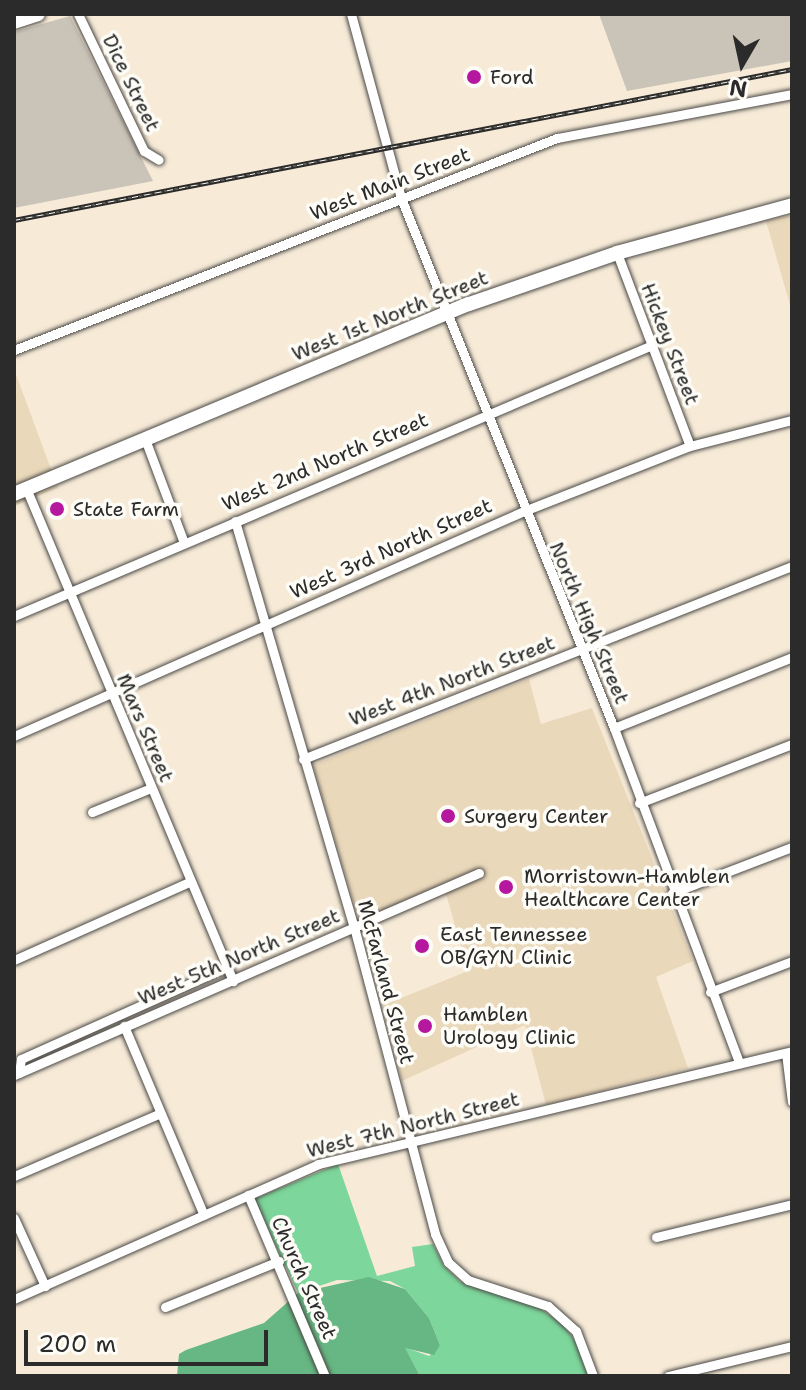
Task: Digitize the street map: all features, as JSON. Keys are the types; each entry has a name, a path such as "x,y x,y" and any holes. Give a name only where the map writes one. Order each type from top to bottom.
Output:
{"main road":[{"path":"14,22 38,14"},
{"name":"West 1st North Street","path":"20,491 445,315 617,253 792,205"}],"street":[{"name":"Dice Street","path":"78,14 144,151 159,160"},
{"name":"North High Street","path":"351,14 401,198 445,315 614,728 672,893 739,1063"},
{"name":"West Main Street","path":"14,350 557,138 792,94"},
{"name":"Hickey Street","path":"617,253 690,446"},
{"name":"West 2nd North Street","path":"14,616 485,412 652,345"},
{"name":"West 3rd North Street","path":"14,736 524,511 690,446 792,420"},
{"path":"145,439 184,543"},
{"name":"Mars Street","path":"20,491 67,593 233,981"},
{"name":"McFarland Street","path":"235,521 354,927 435,1234 448,1262 468,1280 548,1306 576,1331 593,1376"},
{"name":"West 4th North Street","path":"303,759 792,566"},
{"path":"614,728 792,657"},
{"path":"639,803 792,744"},
{"path":"92,812 151,788"},
{"path":"672,893 792,847"},
{"name":"West 5th North Street","path":"16,1074 479,873"},
{"path":"14,960 189,882"},
{"path":"710,992 792,961"},
{"path":"16,1074 21,1059 227,967"},
{"path":"124,1026 204,1215"},
{"path":"789,1052 792,1102"},
{"name":"West 7th North Street","path":"14,1299 318,1164 789,1052"},
{"path":"14,1176 159,1114"},
{"name":"Church Street","path":"248,1195 279,1261 325,1376"},
{"path":"656,1237 792,1204"},
{"path":"14,1218 45,1286"},
{"path":"165,1307 279,1261"},
{"path":"668,1376 792,1346"}],"shaded area":[{"path":"599,14 792,14 792,61 627,91"},
{"path":"70,16 153,181 14,208 14,32"},
{"path":"792,215 792,312 766,221"},
{"path":"14,369 58,488 14,506"},
{"name":"Morristown-Hamblen Healthcare Center","path":"529,679 541,724 592,708 693,961 656,977 688,1068 546,1105 525,1025 402,1081 384,1005 468,971 446,894 362,930 313,765"}],"green space":[{"path":"338,1164 377,1276 415,1266 412,1247 433,1244 444,1266 461,1282 539,1308 563,1324 581,1349 588,1376 420,1376 404,1347 429,1356 440,1345 429,1318 405,1289 390,1281 337,1280 298,1293 254,1199"},
{"path":"369,1277 405,1289 429,1318 440,1345 434,1355 405,1348 420,1376 177,1376 179,1354 186,1350 264,1323 298,1293"}],"railway":[{"path":"14,220 792,69"}],"place":[{"name":"Ford","path":"474,77"},
{"name":"State Farm","path":"57,509"},
{"name":"Surgery Center","path":"448,816"},
{"name":"Morristown-Hamblen Healthcare Center","path":"506,887"},
{"name":"East Tennessee OB/GYN Clinic","path":"422,946"},
{"name":"Hamblen Urology Clinic","path":"425,1026"}]}
